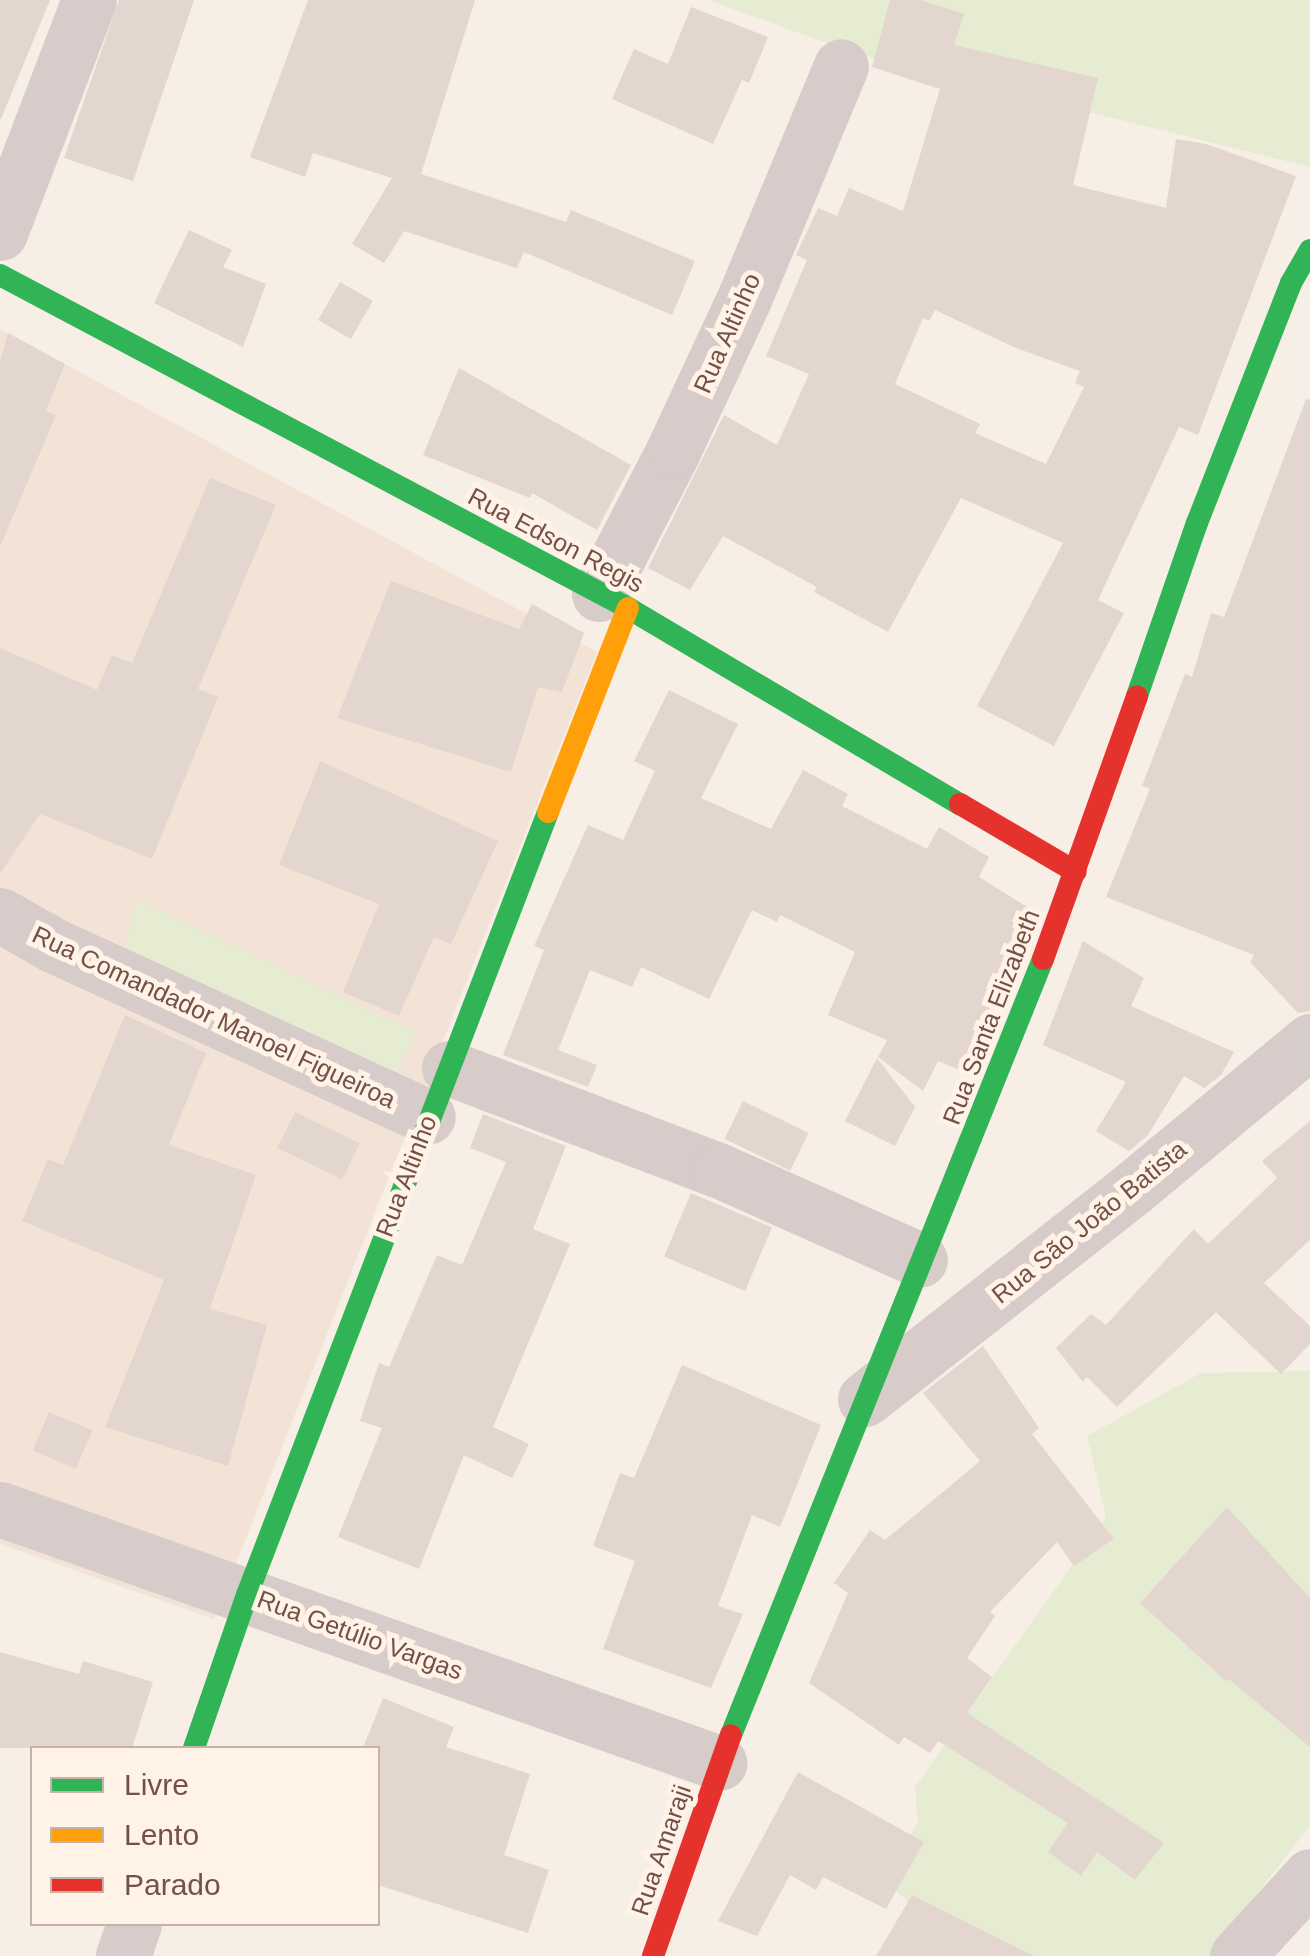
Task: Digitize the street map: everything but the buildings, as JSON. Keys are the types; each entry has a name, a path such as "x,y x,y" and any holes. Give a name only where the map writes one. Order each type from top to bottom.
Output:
{"street":[{"path":"0,233 89,0"},
{"name":"Rua Altinho","path":"195,1746 247,1594 449,1068 613,601 841,66"},
{"name":"Rua Santa Elizabeth","path":"720,1763 920,1260 964,1162 1076,872 1197,523 1291,283 1310,250"},
{"name":"Rua Edson Regis","path":"0,276 613,601 1076,872"},
{"name":"Rua Comandador Manoel Figueiroa","path":"0,915 55,946 428,1117"},
{"name":"Rua São João Batista","path":"865,1399 1134,1188 1310,1042"},
{"path":"449,1068 718,1170 920,1260"},
{"name":"Rua Getúlio Vargas","path":"0,1509 720,1763"},
{"name":"Rua Amaraji","path":"653,1956 720,1763"},
{"path":"1238,1956 1310,1876"},
{"path":"123,1956 133,1926"}],"shaded area":[{"path":"0,329 597,652 214,1619 0,1544"}],"green space":[{"path":"708,0 1310,0 1310,167 860,55"},
{"path":"137,900 417,1033 395,1073 123,951"},
{"path":"1310,1371 1310,1825 1209,1956 967,1956 882,1878 918,1823 915,1787 1106,1517 1087,1436 1201,1373"}],"traffic: fast":[{"path":"1137,696 1197,523 1291,283 1310,250"},
{"path":"0,275 628,608 960,804"},
{"path":"195,1746 247,1595 548,812"},
{"path":"731,1735 1043,959"}],"traffic: slow":[{"path":"548,812 628,608"}],"traffic: jam":[{"path":"1043,959 1137,696"},
{"path":"960,804 1076,872"},
{"path":"653,1956 731,1735"}]}
